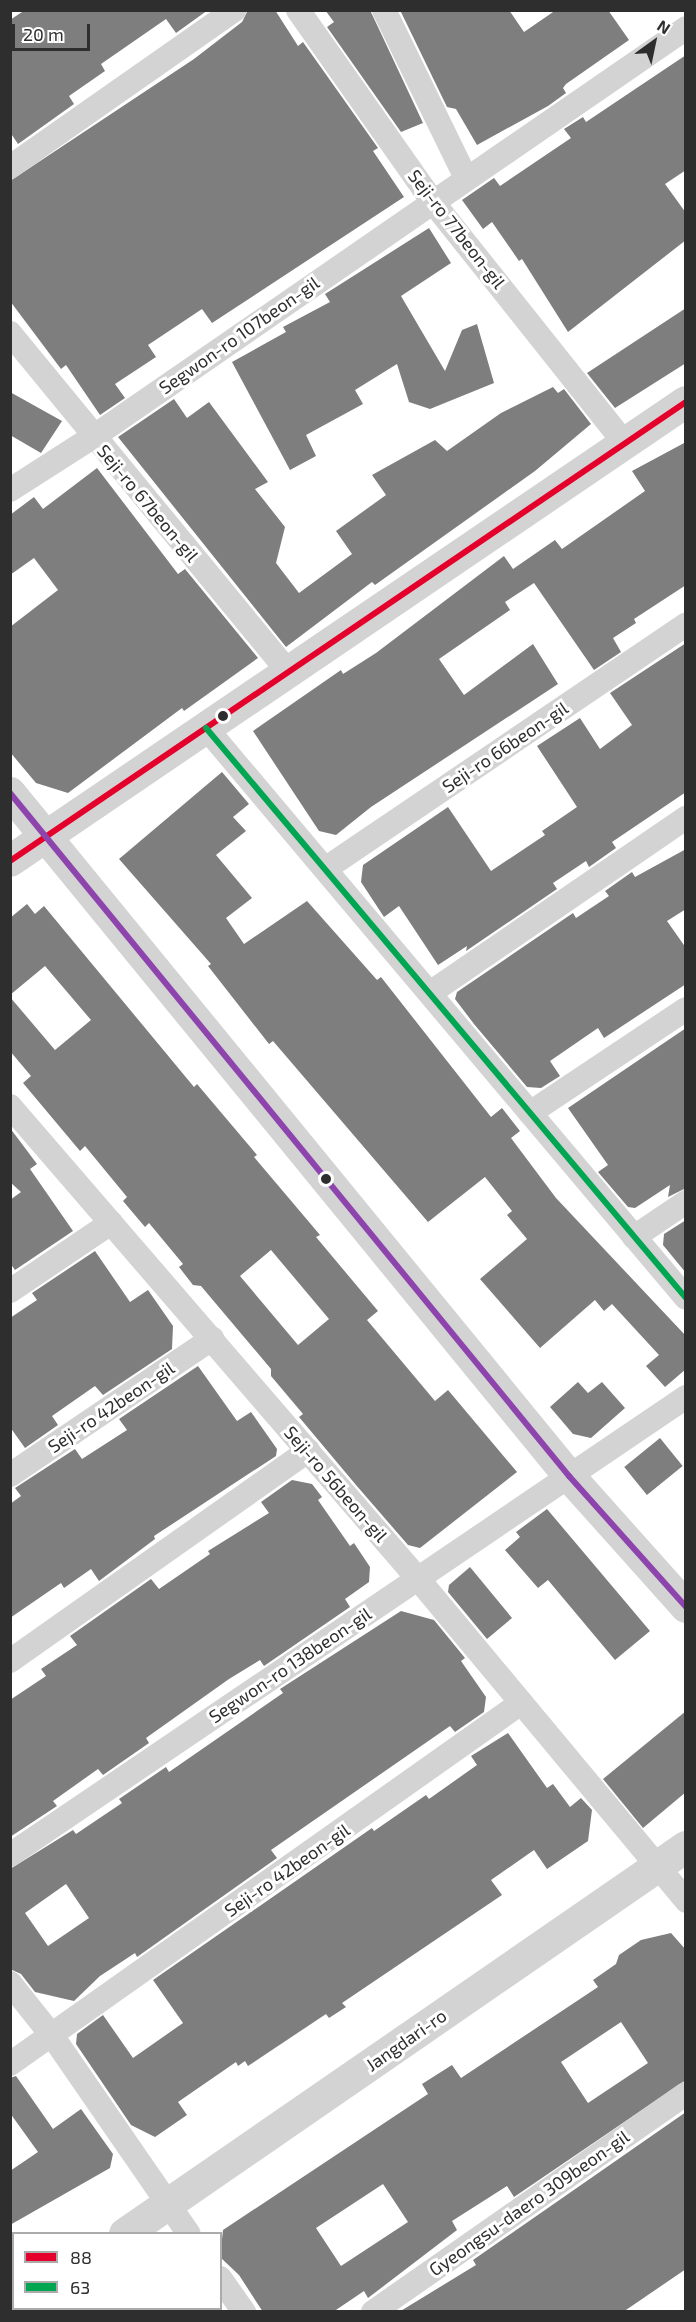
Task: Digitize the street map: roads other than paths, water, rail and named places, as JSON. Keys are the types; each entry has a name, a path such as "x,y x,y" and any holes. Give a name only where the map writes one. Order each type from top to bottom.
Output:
{"street":[{"path":"10,167 234,10"},
{"name":"Seji-ro 77beon-gil","path":"298,10 432,201 624,442"},
{"path":"384,10 466,178"},
{"name":"Segwon-ro 107beon-gil","path":"10,490 93,437 432,201 686,28"},
{"name":"Seji-ro 67beon-gil","path":"10,333 288,672"},
{"path":"10,861 686,402"},
{"name":"Seji-ro 66beon-gil","path":"325,869 686,625"},
{"path":"206,728 686,1298"},
{"path":"10,793 48,836 569,1476 686,1607"},
{"path":"430,993 686,818"},
{"path":"530,1113 686,1009"},
{"name":"Seji-ro 56beon-gil","path":"10,1106 419,1580 686,1901"},
{"path":"634,1237 686,1202"},
{"path":"10,1291 111,1223"},
{"name":"Seji-ro 42beon-gil","path":"10,1475 212,1339"},
{"name":"Segwon-ro 138beon-gil","path":"10,1855 686,1397"},
{"path":"10,1661 308,1451"},
{"name":"Seji-ro 42beon-gil","path":"10,2064 52,2037 521,1703"},
{"name":"Jangdari-ro","path":"128,2232 686,1847"},
{"path":"10,1983 52,2037 188,2232"},
{"name":"Gyeongsu-daero 309beon-gil","path":"373,2312 686,2094"},
{"path":"222,2281 244,2312"}]}
